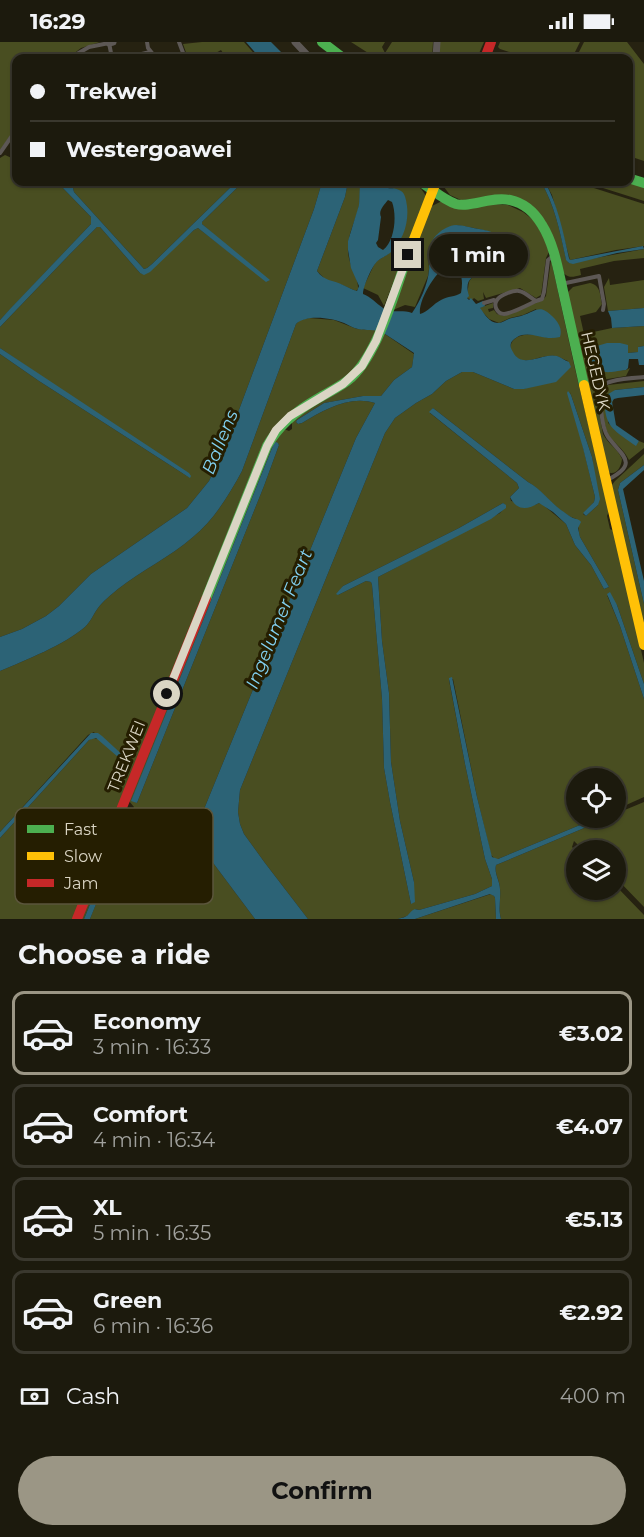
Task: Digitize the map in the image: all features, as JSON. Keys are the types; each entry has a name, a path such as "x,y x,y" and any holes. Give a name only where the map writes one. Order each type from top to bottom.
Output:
{"main road":[{"path":"322,42 338,54"},
{"name":"TREKWEI","path":"122,808 267,446 276,430 290,416 343,384 366,359 376,341 435,186"},
{"name":"HEGEDYK","path":"436,186 448,200 457,204 494,199 508,200 521,205 533,213 550,240 644,645"},
{"name":"TREKWEI","path":"77,919 83,904"}],"street":[{"path":"295,42 306,54"}],"lane":[{"path":"77,54 88,47 111,42"},
{"path":"142,54 150,52 147,42"},
{"path":"0,153 12,136"},
{"path":"496,300 496,310 504,314 542,299 548,260 554,255"},
{"path":"561,284 599,276 603,310"},
{"path":"484,303 519,291 536,301"},
{"path":"606,481 624,468 625,459 605,433 598,398 599,389 603,384 613,381 644,377"}],"green space":[{"path":"0,42 100,42 81,48 73,54 12,54 12,133 0,150"},
{"path":"244,42 254,54 224,54 221,50 214,54 187,54 183,44"},
{"path":"351,42 385,42 382,47 385,53 392,42 433,42 432,54 370,54"},
{"path":"440,42 484,42 479,54 439,54"},
{"path":"500,42 580,42 574,54 516,54 498,47"},
{"path":"584,42 627,42 644,64 644,161 633,157 633,54 578,54"},
{"path":"5,155 12,158 12,186 61,186 91,217 91,224 0,320 0,158"},
{"path":"633,182 644,186 644,201 597,186 633,186"},
{"path":"75,186 232,186 152,264 144,269 74,192"},
{"path":"239,186 321,186 224,450 209,481 187,508 91,574 46,616 22,629 0,637 0,354 190,478 0,348 0,327 97,227 100,227 140,273 144,274 198,228 268,282 202,222"},
{"path":"347,186 360,186 359,206 349,237 348,248 349,259 358,284 356,291 327,281 317,271"},
{"path":"418,186 427,198 384,306 378,295 363,288 374,265 388,254 407,218 405,198 391,187 382,187"},
{"path":"543,186 569,263 644,249 644,258 614,261 580,269 581,275 568,276 562,271 524,202 461,200 450,195 444,187"},
{"path":"547,186 588,186 644,204 644,246 570,260 552,195"},
{"path":"442,201 508,205 523,212 536,222 549,252 546,258 541,295 536,298 520,288 486,298 483,292 484,299 478,301 474,298 472,300 467,298 470,280 483,269 475,254 486,254 502,266 503,238 486,231 456,225 428,251 428,276 415,307 405,305 393,310 429,208"},
{"path":"551,260 609,511 607,516 610,529 614,531 644,663 644,684 617,605 607,595 620,626 644,699 644,797 626,805 626,768 566,768 566,828 573,828 495,859 491,855 477,797 453,679 449,680 492,886 475,894 416,909 398,919 308,919 244,834 238,812 240,790 385,433 395,418 462,372 473,372 514,389 524,389 568,361 551,356 521,360 513,355 511,343 518,337 531,335 553,338 536,309 499,323 489,319 479,308 493,303 493,308 488,309 489,312 494,310 497,314 504,316 543,300 546,296","holes":["570,392 592,457 598,505 586,516 583,514 594,502 595,497","433,408 534,486 562,512 576,519 580,537 609,587 604,589 591,565 575,545 566,524 542,504 511,501 510,497 519,488 517,483 430,413","503,503 506,506 500,513 378,577 382,641 389,693 391,762 400,821 414,882 411,904 384,768 382,699 371,582 366,581 338,595 343,586 459,528"]},
{"path":"609,278 610,285 644,280 644,308 608,311 604,287"},
{"path":"590,283 598,288 602,304 596,312 580,316 584,334 612,328 644,326 644,346 638,347 638,352 628,353 597,346 590,356 592,366 598,371 630,368 626,376 595,381 594,385 603,434 622,459 619,468 613,473 607,472 567,293 573,287"},
{"path":"309,318 334,320 357,329 377,330 355,370 281,421 121,808 27,808 89,740 98,739 94,732 88,735 22,808 15,808 15,815 0,832 0,671 44,652 76,634 87,625 100,605 127,582 184,544 208,523 242,471 296,324 300,320"},
{"path":"382,332 414,354 412,367 394,380 381,396 363,396 324,403 296,422 302,423 346,402 375,403 356,438 204,808 134,808 129,801 268,450 284,429 289,431 292,429 292,420 356,378 370,362","holes":["274,443 279,444 137,803 132,800"]},
{"path":"644,381 644,387 615,390 608,423 636,445 639,441 644,443 644,448 629,460 608,433 600,398 608,385"},
{"path":"644,454 644,465 620,483 618,490 644,604 644,628 611,486"},
{"path":"644,802 644,907 626,888 626,840 566,840 566,900 626,900 626,896 644,915 644,919 501,919 500,886 496,865 584,828 626,828 626,809"},
{"path":"15,821 15,904 81,904 75,919 0,919 0,838"},
{"path":"213,863 255,919 90,919 96,904 213,904"},
{"path":"491,894 495,898 496,919 415,919"},
{"path":"85,904 90,904 84,919 79,919"}],"water":[{"path":"246,42 271,42 283,54 256,54"},
{"path":"61,186 75,186 74,192 144,269 152,264 232,186 239,186 202,224 270,280 266,282 198,228 144,275 100,227 97,227 0,327 0,320 91,224 91,217"},
{"path":"321,186 347,186 317,271 326,279 357,291 359,286 351,268 348,241 359,205 360,186 379,186 399,190 406,198 407,212 404,231 395,248 373,266 363,294 390,311 412,313 427,281 429,247 442,230 459,225 496,234 507,245 512,256 502,266 483,253 475,254 476,259 483,265 483,269 468,282 469,296 467,298 469,300 471,298 476,304 483,301 485,306 480,308 492,322 502,322 542,309 555,319 561,330 560,337 522,335 511,344 511,349 522,360 551,355 569,362 571,367 556,382 514,389 473,372 462,372 395,418 385,433 240,790 238,812 244,834 308,919 255,919 213,863 213,808 204,808 356,438 375,403 346,402 302,423 296,422 324,403 363,396 381,396 394,380 412,367 414,353 382,332 358,329 344,323 319,318 306,319 296,324 242,471 208,523 184,544 107,598 85,627 76,634 56,646 0,671 0,637 22,629 46,616 91,574 187,508 209,481 224,450","holes":["388,200 392,202 394,228 390,241 383,250 376,243 380,215","462,235 467,240 467,245 460,255 437,259 441,245","451,264 460,273 461,293 441,300 420,314 425,293 440,272"]},
{"path":"543,186 547,186 560,219 570,260 643,246 644,249 569,263 566,260 559,229"},
{"path":"644,308 644,326 612,328 608,311"},
{"path":"607,343 628,345 628,353 638,352 638,347 644,346 644,365 639,365 638,359 629,359 626,370 607,372 587,364 587,358 597,346"},
{"path":"0,348 189,473 190,478 39,381 0,354"},
{"path":"644,387 644,395 618,398 612,402 616,425 639,441 636,446 616,431 608,421 605,396 615,390"},
{"path":"568,391 592,457 600,499 598,505 586,516 583,513 594,502 595,497"},
{"path":"433,408 537,488 561,510 581,522 578,528 580,537 609,587 604,589 591,565 575,545 566,524 539,503 526,508 516,505 510,497 519,488 517,483 429,412"},
{"path":"274,443 279,445 264,486 137,803 131,801"},
{"path":"644,465 644,470 623,489 644,581 644,604 618,490 620,483"},
{"path":"503,503 506,508 491,519 378,577 382,641 389,693 391,762 400,821 414,882 415,902 411,904 384,768 382,699 372,585 371,582 366,581 336,594 343,586 459,528"},
{"path":"610,592 617,605 644,684 644,699 607,594"},
{"path":"452,677 492,857 498,859 573,828 584,828 496,865 500,886 501,919 496,919 495,898 490,894 415,919 398,919 414,910 475,894 492,886 449,678"},
{"path":"91,733 98,733 127,759 128,762 125,763 96,738 89,740 27,808 22,808"},
{"path":"15,816 15,821 0,838 0,832"},
{"path":"90,904 96,904 90,919 84,919"}],"traffic: fast":[{"path":"322,42 338,54"},
{"path":"633,180 644,183"},
{"path":"427,186 456,204 510,200 529,209 536,216 550,240 555,257 584,385"},
{"path":"206,599 267,446 277,431 295,414 344,383 361,366 370,353 384,322 406,260"}],"traffic: slow":[{"path":"406,260 434,186"},
{"path":"584,385 644,645"}],"traffic: jam":[{"path":"486,54 491,42"},
{"path":"122,808 206,599"},
{"path":"77,919 83,904"}],"route":[{"path":"167,694 267,446 276,430 290,416 343,384 362,366 376,341 408,255"}],"water label":[{"name":"Ballens","path":"220,442"},
{"name":"Ingelumer Feart","path":"279,619"}]}
